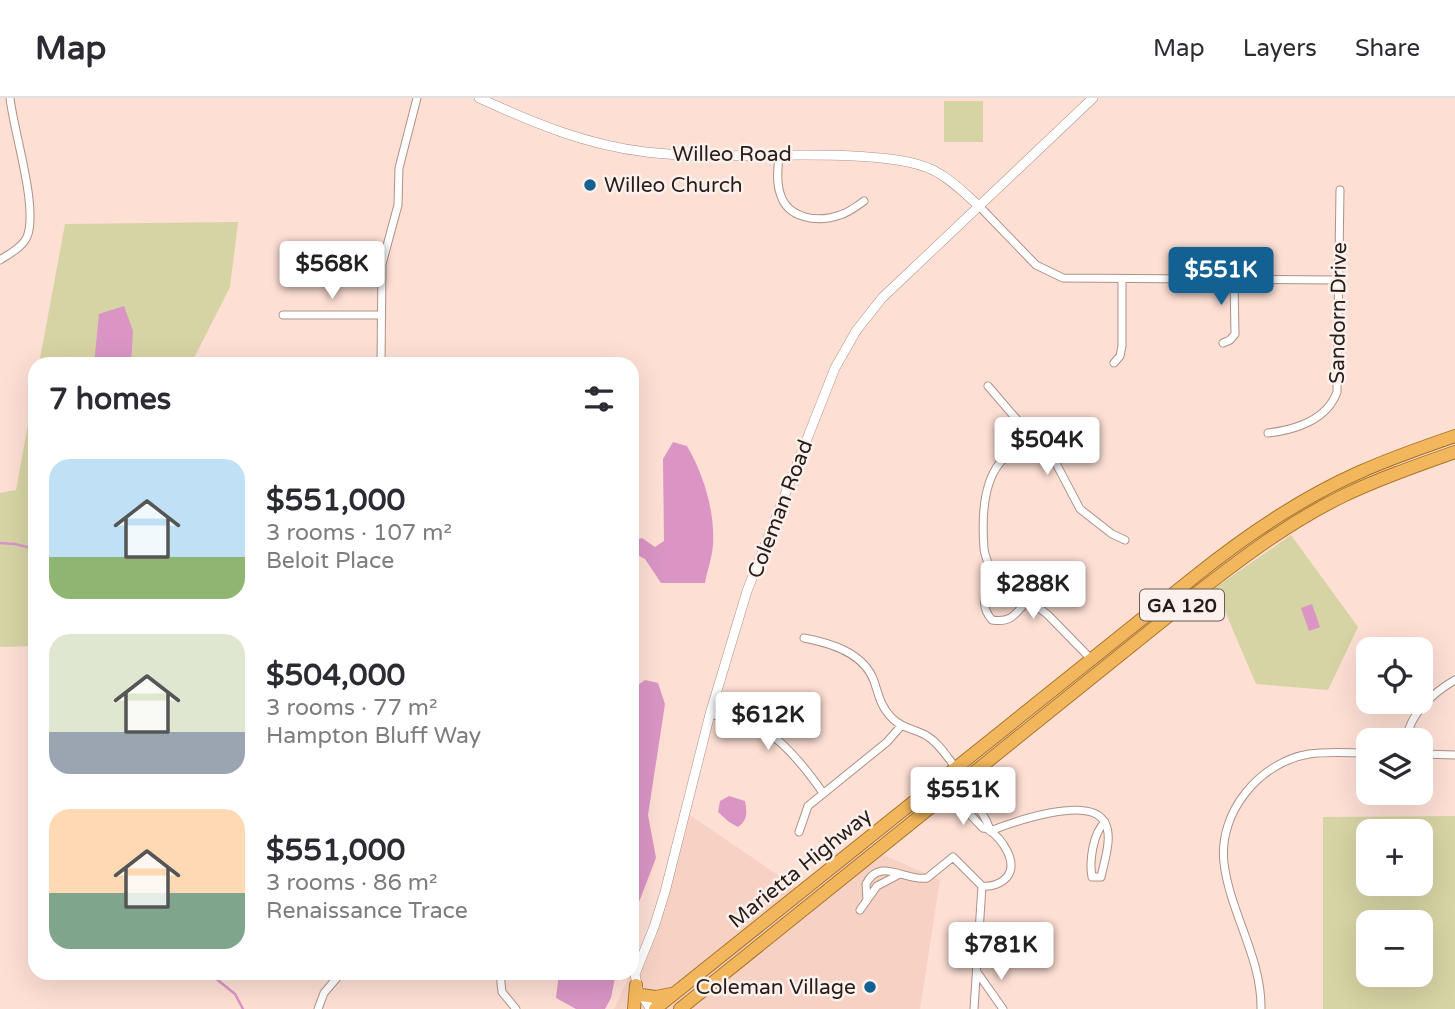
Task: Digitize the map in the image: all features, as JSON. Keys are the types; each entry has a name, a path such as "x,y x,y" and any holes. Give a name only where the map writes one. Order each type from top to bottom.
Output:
{"highway":[{"name":"Marietta Highway","path":"653,1009 1226,552 1281,513 1360,472 1455,436"},
{"name":"Marietta Highway","path":"680,1009 1197,593 1267,540 1345,495 1455,452"},
{"path":"634,1009 638,990 656,997 675,993"}],"street":[{"path":"0,260 24,241 28,234 29,199 10,98"},
{"path":"381,357 382,264 398,205 399,168 417,98"},
{"name":"Willeo Road","path":"479,98 555,131 603,145 678,155 860,157 917,164 947,178 979,206"},
{"name":"Coleman Road","path":"639,963 665,892 710,714 747,592 835,368 845,349 882,298 1088,100"},
{"path":"779,155 780,195 786,205 796,213 808,218 840,215 864,201"},
{"name":"Sandorn Drive","path":"1268,433 1287,432 1326,412 1333,403 1338,381 1340,190"},
{"path":"979,206 1030,260 1052,275 1072,279 1122,280 1337,280"},
{"path":"1114,363 1120,356 1122,346 1122,280"},
{"path":"1223,343 1235,334 1234,281"},
{"path":"283,315 381,315"},
{"path":"988,386 1032,437 1050,452 1080,509 1112,534 1125,540"},
{"path":"1028,600 1011,619 1003,622 992,620 985,613 983,604 989,569 984,550 985,503 989,481 1000,462 1032,437"},
{"path":"989,569 1065,631 1091,659"},
{"path":"804,638 821,641 864,663 873,677 882,706 901,726 927,736 956,768"},
{"path":"1410,728 1412,719 1438,691 1455,680"},
{"path":"710,714 752,724 763,730 805,768 823,793"},
{"path":"799,832 807,806 887,742 901,726"},
{"path":"1261,1009 1258,973 1224,864 1226,838 1232,816 1255,781 1272,768 1293,758 1322,753 1356,753"},
{"path":"1433,754 1455,755"},
{"path":"974,773 969,794 988,821 990,831"},
{"path":"936,804 950,802 962,805 982,827 990,831 1010,856 1011,869 1007,876 999,883 982,886"},
{"path":"990,831 1040,814 1091,812 1100,815 1105,821 1108,842 1101,877 1096,878 1092,877 1090,864 1098,832 1105,821"},
{"path":"860,911 867,900 866,884 872,876 887,870 916,879 927,878 953,858 982,886 974,1009"},
{"path":"977,972 1003,1009"},
{"path":"318,1009 324,993 335,980"},
{"path":"501,980 502,992 516,1009"},
{"name":"Coleman Road","path":"636,980 638,990"},
{"path":"638,990 653,1009"}],"shaded area":[{"path":"944,101 983,101 983,142 944,142"},
{"path":"238,222 230,287 195,357 40,357 65,224"},
{"path":"124,306 133,331 131,357 95,357 99,314"},
{"path":"28,424 28,646 0,647 0,493 16,490"},
{"path":"673,442 687,446 699,469 710,507 713,532 712,555 705,583 661,583 645,559 639,556 639,539 642,538 655,547 664,541 663,459"},
{"path":"1291,535 1358,627 1328,690 1256,684 1215,588"},
{"path":"1312,604 1320,627 1309,631 1301,608"},
{"path":"645,680 658,683 665,704 648,815 656,858 639,902 639,684"},
{"path":"729,796 745,801 746,816 738,827 718,812 720,801"},
{"path":"684,811 797,888 857,843 940,880 920,1009 614,1009 627,980 639,980 639,955 658,914"},
{"path":"1455,816 1455,1009 1323,1009 1323,817"},
{"path":"558,980 615,980 611,998 605,1009 576,1009 556,998"}],"waterway":[{"path":"0,543 28,547"},
{"path":"218,980 235,994 243,1009"}],"place":[{"name":"Willeo Church","path":"590,185"},
{"name":"Coleman Village","path":"870,987"}]}
